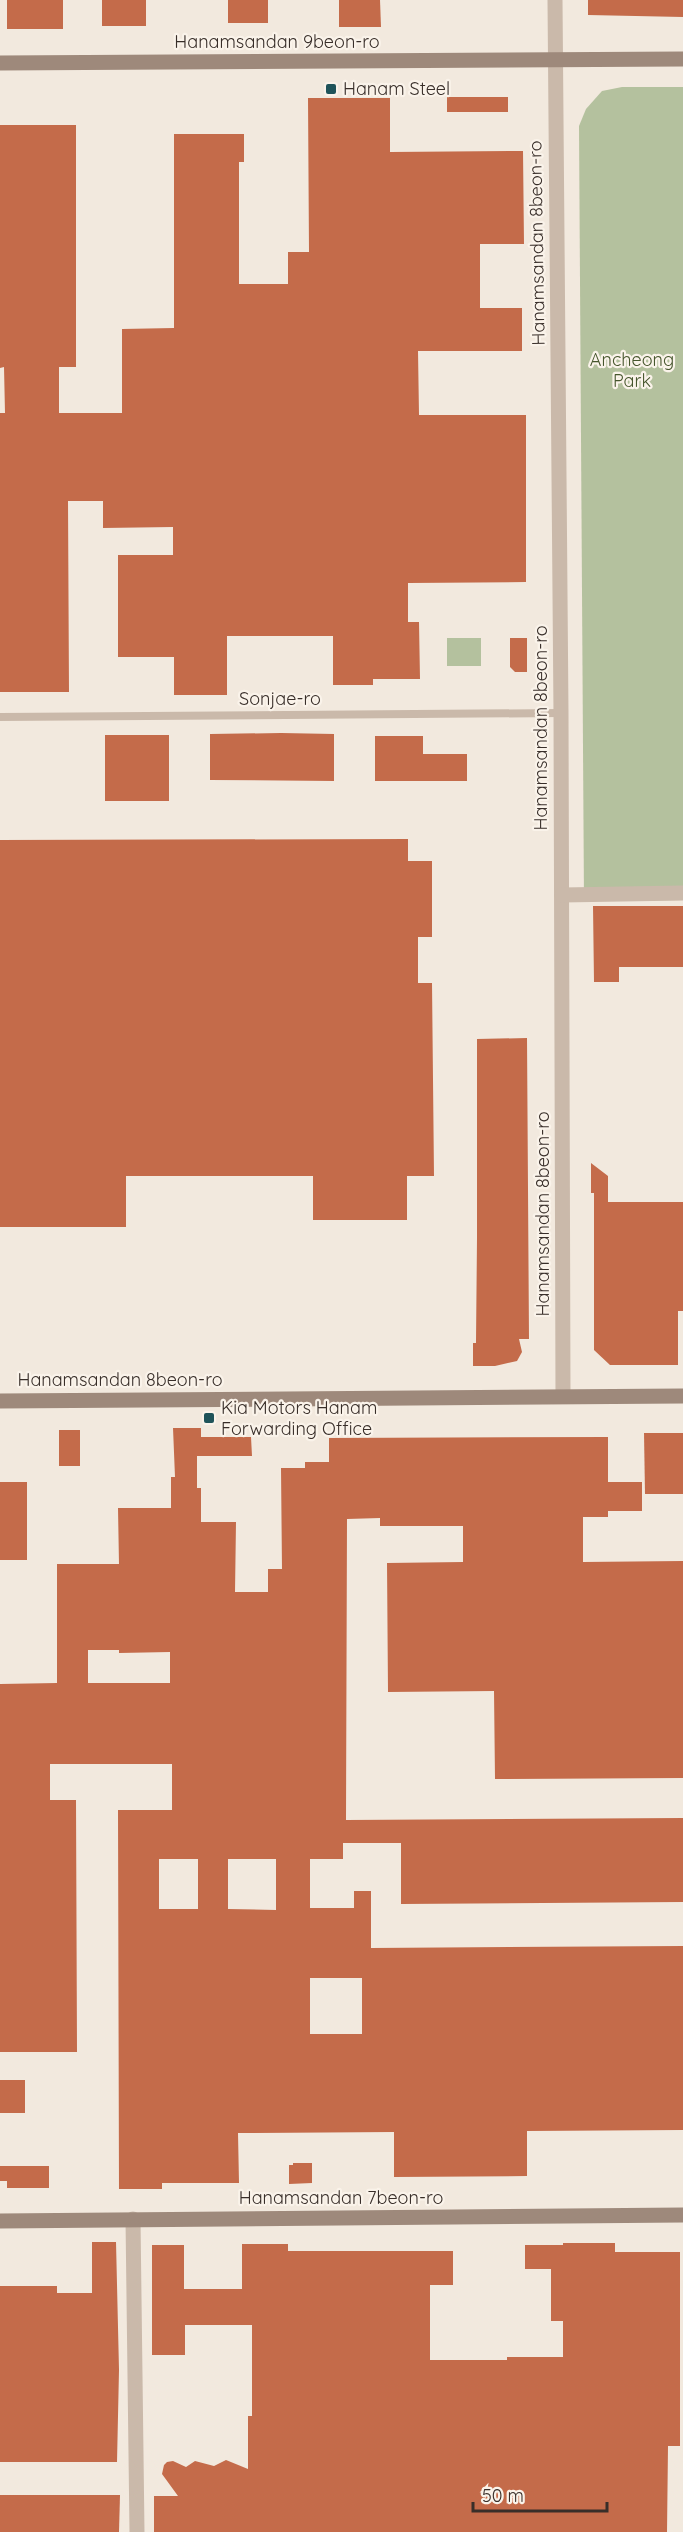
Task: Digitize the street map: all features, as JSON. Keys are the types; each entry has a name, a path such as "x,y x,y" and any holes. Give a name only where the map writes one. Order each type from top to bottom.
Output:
{"street":[{"path":"555,0 555,60"},
{"name":"Hanamsandan 9beon-ro","path":"0,63 683,59"},
{"name":"Hanamsandan 8beon-ro","path":"555,60 561,713 563,1396"},
{"path":"562,895 683,893"},
{"name":"Hanamsandan 8beon-ro","path":"0,1401 683,1396"},
{"name":"Hanamsandan 7beon-ro","path":"0,2221 683,2215"},
{"path":"133,2219 137,2532"}],"lane":[{"name":"Sonjae-ro","path":"0,717 561,713"}],"green space":[{"name":"Ancheong Park","path":"622,87 683,87 683,900 584,901 579,126 586,109 602,91"},
{"path":"447,638 481,638 481,666 447,666"}],"building":[{"path":"7,0 63,0 63,29 7,29"},
{"path":"102,0 146,0 146,26 102,26"},
{"path":"228,0 268,0 268,23 228,23"},
{"path":"339,0 380,0 381,27 339,27"},
{"path":"588,0 683,0 683,17 588,15"},
{"path":"447,97 508,97 508,112 447,112"},
{"path":"308,98 390,98 390,152 523,151 524,244 480,244 480,308 522,308 522,351 418,351 419,415 526,415 526,582 408,583 408,622 419,622 420,679 373,679 373,685 333,685 333,636 227,636 227,695 174,695 174,657 118,657 118,555 173,555 173,527 103,528 103,501 68,501 69,692 0,692 0,413 5,413 4,367 0,368 0,125 76,125 76,367 59,367 59,413 122,413 122,329 174,328 174,134 244,134 244,162 239,162 239,284 288,284 288,252 309,252"},
{"path":"510,638 527,638 527,672 515,672 510,667"},
{"path":"210,734 334,734 334,781 210,780"},
{"path":"105,735 169,735 169,801 105,801"},
{"path":"375,736 423,736 423,754 467,754 467,781 375,781"},
{"path":"408,839 408,861 432,861 432,937 418,937 418,983 432,983 434,1176 407,1176 407,1220 313,1220 313,1176 126,1176 126,1227 0,1227 0,840"},
{"path":"593,906 683,906 683,967 619,967 619,982 594,982"},
{"path":"527,1038 529,1339 519,1339 522,1352 517,1361 495,1366 473,1366 473,1343 476,1343 477,1039"},
{"path":"591,1163 608,1176 608,1202 683,1202 683,1311 678,1311 678,1365 610,1365 594,1350 594,1193 591,1193"},
{"path":"173,1428 201,1428 201,1437 251,1437 252,1456 197,1456 197,1488 201,1488 201,1522 236,1522 235,1592 268,1592 268,1569 282,1569 281,1468 305,1468 305,1462 329,1462 329,1438 608,1437 608,1482 642,1482 642,1511 608,1511 608,1517 583,1517 583,1562 683,1561 683,1778 495,1779 494,1691 388,1692 387,1563 463,1562 463,1526 380,1526 380,1518 347,1519 346,1820 683,1818 683,1902 401,1904 401,1843 343,1843 343,1859 310,1859 310,1908 354,1908 354,1891 371,1891 371,1948 683,1946 683,2130 527,2131 527,2176 394,2177 394,2132 238,2133 239,2183 162,2183 162,2189 119,2189 118,1810 172,1810 172,1764 50,1764 50,1800 76,1800 77,2052 0,2052 0,1684 57,1683 57,1564 119,1564 118,1508 171,1508 171,1477 175,1477","holes":["88,1650 119,1650 119,1653 170,1652 170,1683 88,1683","159,1859 198,1859 198,1909 159,1909","228,1859 276,1859 276,1910 228,1909","310,1978 362,1978 362,2034 310,2034"]},
{"path":"59,1430 80,1430 80,1466 59,1466"},
{"path":"644,1433 683,1433 683,1494 645,1494"},
{"path":"0,1482 27,1482 27,1560 0,1560"},
{"path":"0,2080 25,2080 25,2113 0,2113"},
{"path":"312,2163 312,2183 289,2184 289,2165"},
{"path":"0,2166 49,2166 49,2188 7,2188 7,2181 0,2181"},
{"path":"92,2242 116,2242 119,2370 117,2462 0,2462 0,2286 57,2286 57,2293 92,2293"},
{"path":"563,2243 615,2243 615,2252 680,2252 680,2446 668,2446 667,2532 154,2532 154,2496 178,2496 162,2474 167,2462 173,2461 186,2467 195,2461 214,2466 226,2460 248,2469 248,2416 252,2416 252,2325 185,2325 185,2355 152,2355 152,2245 184,2245 184,2289 242,2289 242,2244 288,2244 288,2251 453,2251 453,2285 430,2285 430,2360 507,2360 507,2357 563,2357 563,2321 551,2321 551,2269 525,2269 525,2245 563,2245"},
{"path":"0,2495 120,2495 119,2532 0,2532"}],"place":[{"name":"Hanam Steel","path":"331,89"},
{"name":"Kia Motors Hanam Forwarding Office","path":"209,1418"}]}
